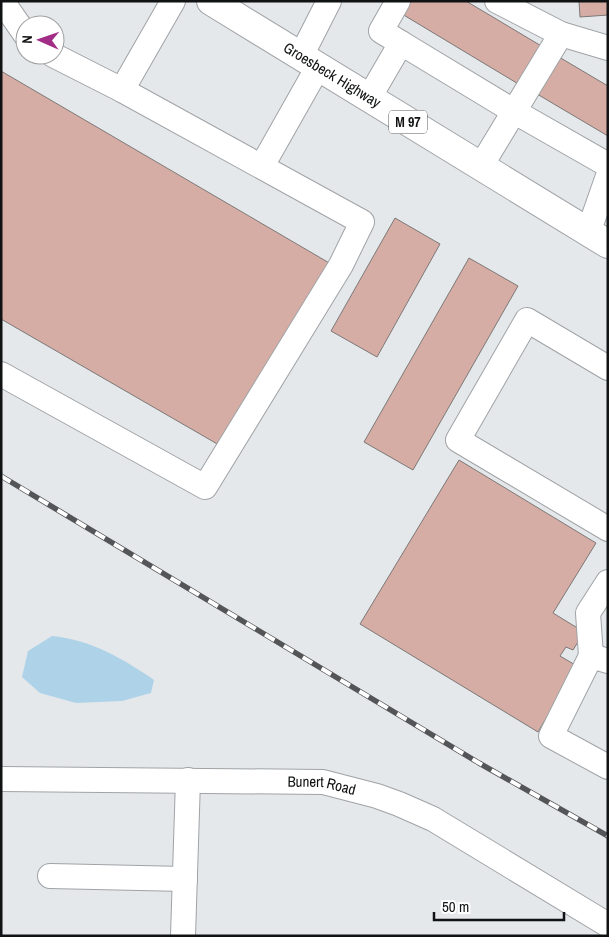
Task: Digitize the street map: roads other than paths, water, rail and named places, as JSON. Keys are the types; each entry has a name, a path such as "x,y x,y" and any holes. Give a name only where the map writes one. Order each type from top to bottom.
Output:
{"main road":[{"name":"Groesbeck Highway","path":"211,1 598,238"}],"street":[{"path":"2,1 15,20"},
{"path":"122,90 173,1"},
{"path":"262,166 310,62 329,1"},
{"path":"398,1 381,31 514,112 608,164"},
{"path":"498,1 561,34 608,48"},
{"path":"481,166 561,34"},
{"path":"369,98 401,43"},
{"path":"1,374 205,487 341,265 362,222 122,90 65,61"},
{"path":"598,238 608,176"},
{"path":"608,368 526,320 458,440 608,530"},
{"path":"608,582 588,613 599,658 551,736 608,767"},
{"name":"Bunert Road","path":"1,779 323,782 399,804 433,819 608,925"},
{"path":"183,936 188,780"},
{"path":"50,876 185,879"}],"water":[{"path":"52,636 79,641 93,646 131,665 154,680 151,693 122,701 76,703 40,693 22,677 28,651"}],"railway":[{"path":"1,476 479,763 608,836"}]}
